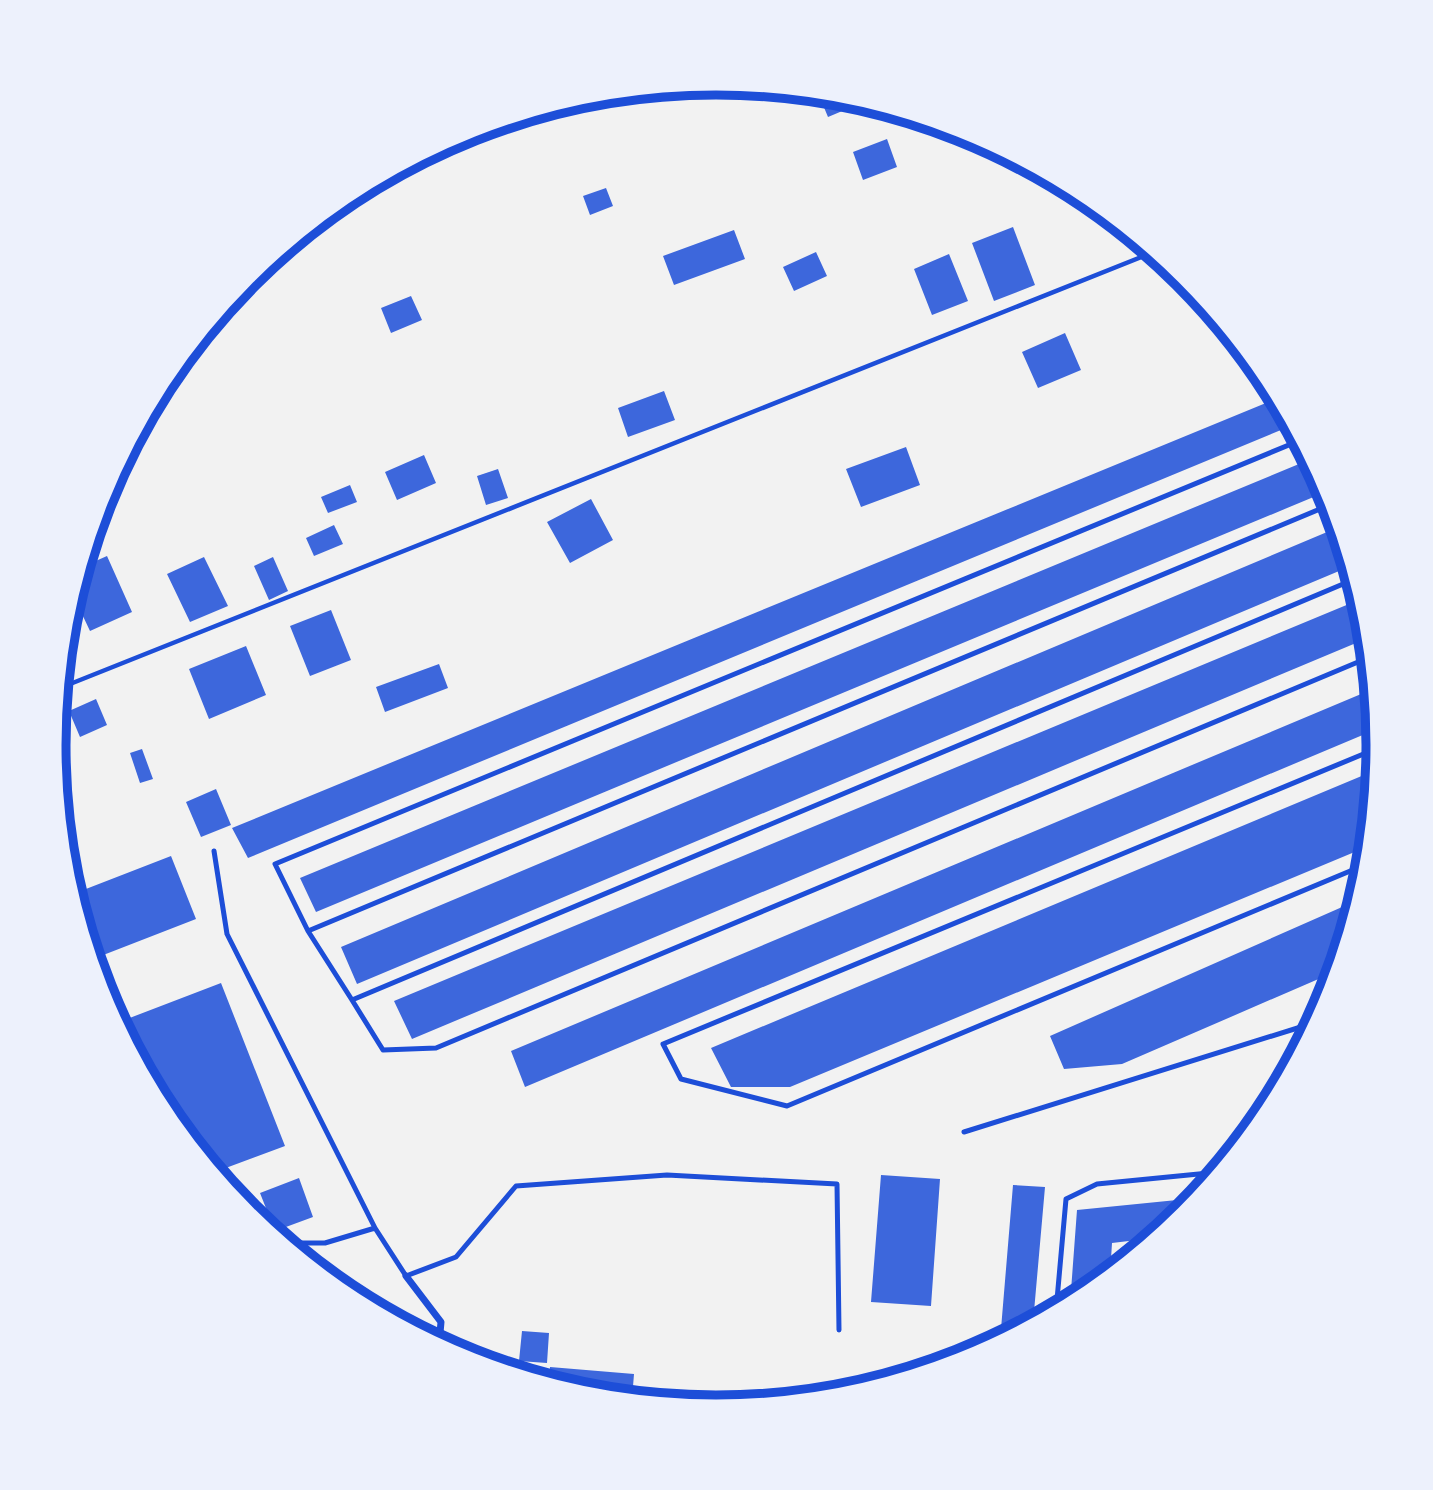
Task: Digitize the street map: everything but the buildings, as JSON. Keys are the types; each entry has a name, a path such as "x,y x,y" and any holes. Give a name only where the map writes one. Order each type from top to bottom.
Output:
{"street":[{"path":"406,1276 441,1322 440,1333"}],"lane":[{"path":"1292,444 275,864 308,931 383,1050 436,1048 1361,661"},
{"path":"308,931 1322,508"},
{"path":"352,1000 1345,583"},
{"path":"1354,869 787,1106 681,1079 663,1044 1366,753"},
{"path":"214,851 227,934 375,1228 406,1276 456,1258 516,1186 667,1175 837,1184 839,1330"},
{"path":"964,1132 1301,1027"},
{"path":"1057,1298 1066,1199 1097,1184 1206,1173"},
{"path":"299,1243 325,1243 375,1228"}],"path":[{"path":"70,684 1144,255"}]}
